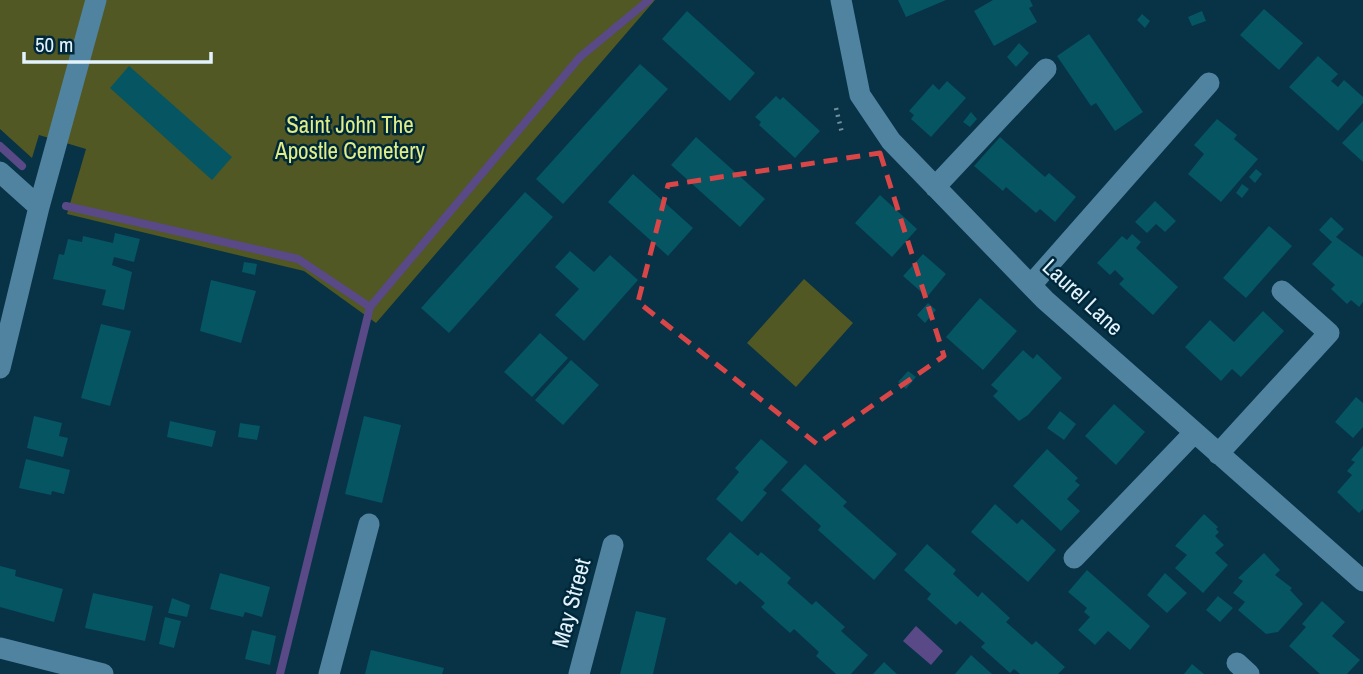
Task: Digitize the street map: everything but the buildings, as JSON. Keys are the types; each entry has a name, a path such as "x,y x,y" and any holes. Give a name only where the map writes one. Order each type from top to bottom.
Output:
{"street":[{"path":"0,368 39,207 96,0"},
{"name":"Laurel Lane","path":"841,0 860,95 891,141 1031,285 1363,581"},
{"path":"935,187 1046,69"},
{"path":"1031,285 1209,83"},
{"path":"0,172 39,207"},
{"path":"1219,454 1329,333 1282,291"},
{"path":"1074,558 1194,433"},
{"path":"329,674 369,524"},
{"name":"May Street","path":"579,674 613,545"},
{"path":"0,648 103,674"}],"path":[{"path":"836,108 842,134"}],"highlighted area":[{"path":"880,153 944,356 817,444 638,302 668,185"}],"green space":[{"name":"Saint John The Apostle Cemetery","path":"0,0 655,0 376,323 304,271 67,214 86,149 39,135 32,158 0,129"},
{"path":"804,279 853,323 796,387 747,343"}],"shaded area":[{"path":"916,626 943,651 931,665 903,641"}],"waterway":[{"path":"66,206 298,259 370,307 580,57 649,0"},
{"path":"0,146 22,166"},
{"path":"280,674 370,307"}]}
